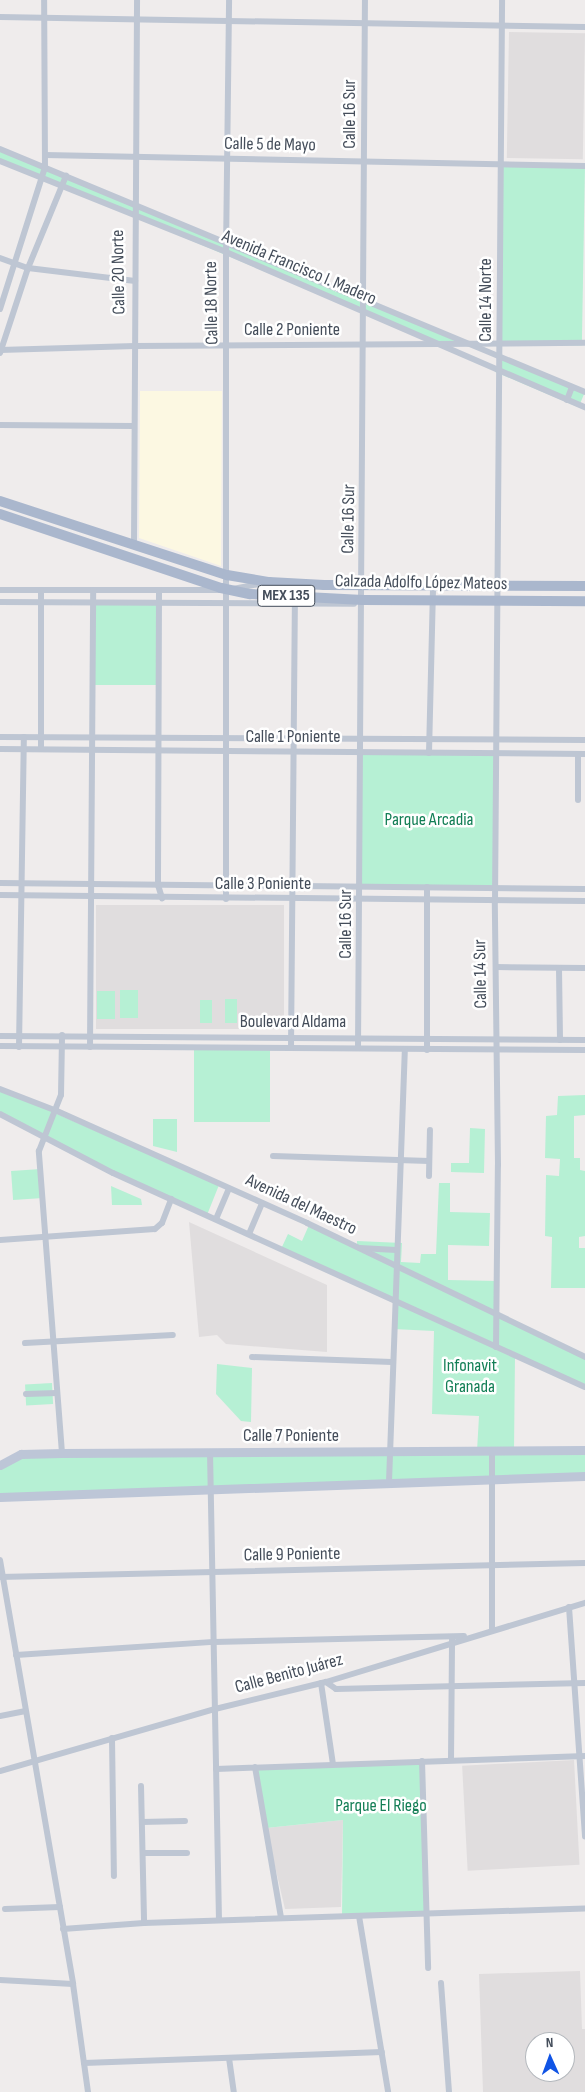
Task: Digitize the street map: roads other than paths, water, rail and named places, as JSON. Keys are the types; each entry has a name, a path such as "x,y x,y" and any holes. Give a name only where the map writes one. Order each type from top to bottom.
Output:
{"main road":[{"name":"Calzada Adolfo López Mateos","path":"0,500 227,575 269,582 433,586 585,586"},
{"name":"Calzada Adolfo López Mateos","path":"0,514 227,590 363,602 585,601"},
{"name":"Calle 7 Poniente","path":"0,1465 21,1454 585,1450"},
{"path":"0,1497 585,1476"}],"street":[{"path":"0,309 16,264 45,167 44,0"},
{"name":"Calle 20 Norte","path":"134,545 135,281 133,216 136,205 137,0"},
{"name":"Calle 18 Norte","path":"226,898 228,345 226,252 228,242 229,159 229,0"},
{"name":"Calle 16 Sur","path":"358,1048 360,1038 362,752 365,0"},
{"name":"Calle 14 Norte","path":"499,601 502,344 502,0"},
{"path":"0,17 365,25 585,27"},
{"name":"Avenida Francisco I. Madero","path":"0,149 228,242 585,392"},
{"name":"Calle 5 de Mayo","path":"45,155 585,166"},
{"name":"Avenida Francisco I. Madero","path":"0,161 226,252 585,408"},
{"path":"0,351 28,268 66,176"},
{"path":"0,258 28,268 135,281"},
{"name":"Calle 2 Poniente","path":"0,351 135,346 585,343"},
{"path":"566,400 572,386"},
{"path":"0,425 134,426"},
{"path":"0,590 158,592 227,590 269,582"},
{"path":"429,753 433,586"},
{"path":"41,590 41,749"},
{"path":"90,1047 90,737 93,590"},
{"path":"158,592 158,885 162,898"},
{"name":"Calle 14 Sur","path":"496,1347 498,1317 496,888 499,601"},
{"path":"0,602 295,604 363,602"},
{"path":"291,1048 295,604"},
{"path":"0,737 585,740"},
{"path":"19,1046 24,737"},
{"name":"Calle 1 Poniente","path":"0,749 582,754"},
{"path":"578,800 582,754"},
{"path":"0,883 585,888"},
{"path":"427,887 427,1050"},
{"name":"Calle 3 Poniente","path":"0,895 585,902"},
{"path":"496,967 585,968"},
{"path":"559,968 560,1040"},
{"path":"62,1035 57,1111 42,1139 39,1151 62,1453"},
{"name":"Boulevard Aldama","path":"0,1036 585,1040"},
{"name":"Boulevard Aldama","path":"0,1046 585,1050"},
{"path":"389,1482 394,1300 405,1050"},
{"name":"Avenida del Maestro","path":"0,1089 57,1111 262,1204 585,1357"},
{"path":"0,1114 42,1139 585,1387"},
{"path":"429,1176 430,1130"},
{"path":"273,1156 429,1161"},
{"path":"216,1219 229,1189"},
{"path":"0,1240 155,1229 162,1223 171,1198"},
{"path":"249,1234 262,1204"},
{"path":"357,1248 396,1250"},
{"path":"25,1343 173,1335"},
{"path":"252,1357 392,1362"},
{"path":"26,1394 57,1393"},
{"path":"492,1451 492,1630"},
{"path":"210,1452 219,1920"},
{"path":"0,1560 1,1576 73,1984 88,2092"},
{"name":"Calle 9 Poniente","path":"1,1576 585,1563"},
{"name":"Calle Benito Juárez","path":"0,1771 215,1709 324,1682 452,1639 472,1636 585,1603"},
{"path":"569,1607 574,1684 582,1756 585,1836"},
{"path":"16,1655 214,1642 452,1639 451,1760"},
{"path":"324,1682 336,1689 585,1684"},
{"path":"324,1682 332,1764"},
{"path":"0,1716 26,1711"},
{"path":"112,1738 114,1876"},
{"path":"216,1769 582,1756"},
{"path":"422,1761 428,1968"},
{"path":"255,1767 281,1918"},
{"path":"141,1786 144,1923"},
{"path":"142,1822 185,1821"},
{"path":"143,1854 188,1853"},
{"path":"5,1909 60,1907"},
{"path":"63,1929 144,1923 585,1908"},
{"path":"359,1916 388,2092"},
{"path":"0,1980 73,1984"},
{"path":"441,1984 449,2092"},
{"path":"84,2063 382,2052"},
{"path":"229,2058 234,2092"}],"park label":[{"name":"Parque Arcadia","path":"429,820"},
{"name":"Infonavit Granada","path":"470,1377"},
{"name":"Parque El Riego","path":"381,1806"}]}
